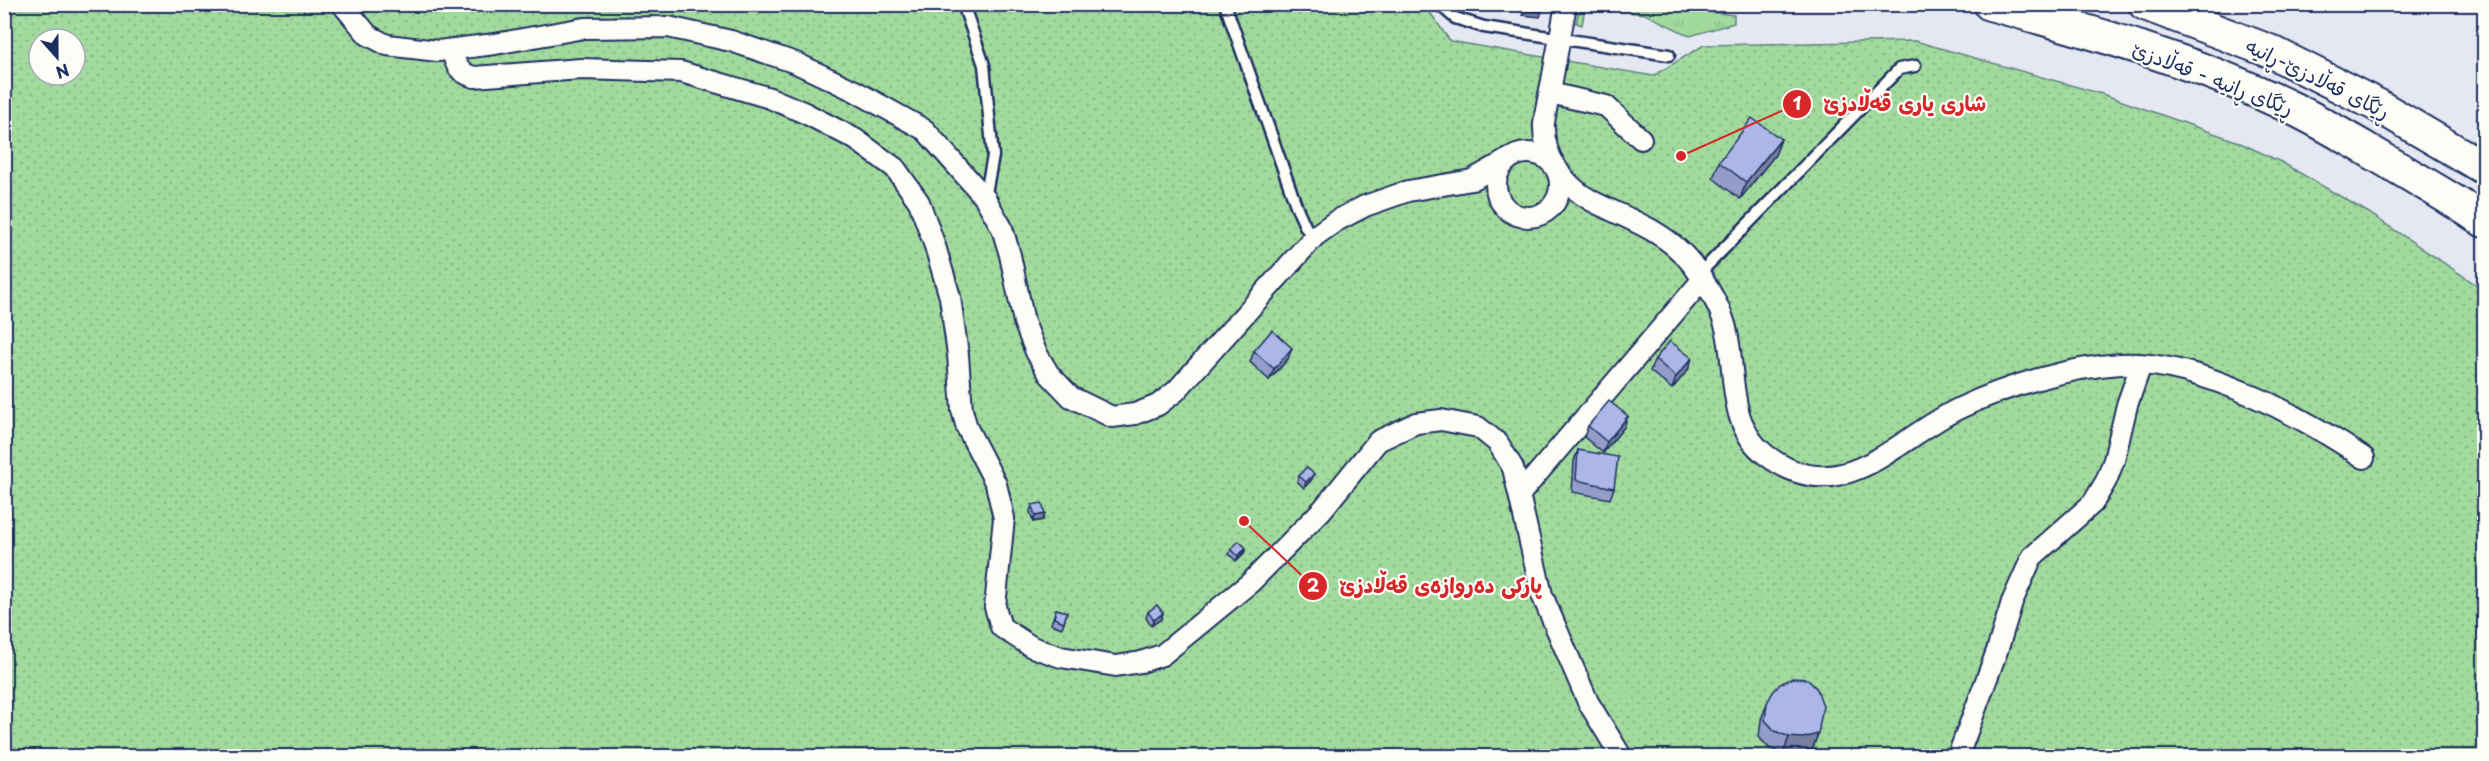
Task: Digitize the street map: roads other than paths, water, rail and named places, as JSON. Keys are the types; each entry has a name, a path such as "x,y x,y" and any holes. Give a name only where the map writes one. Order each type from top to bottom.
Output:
{"main road":[{"name":"ڕێگای ڕانیە - قەڵادزێ","path":"1989,4 2191,65 2264,95 2314,119 2435,189 2484,221"},
{"name":"ڕێگای قەڵادزێ-ڕانیە","path":"2145,4 2272,52 2377,105 2484,168"}],"street":[{"path":"342,4 368,35 387,45 438,51 584,28 668,27 731,41 796,63 855,91 925,130 986,198 1005,237 1024,322 1036,352 1049,374 1071,397 1112,417 1135,414 1158,405 1176,392 1315,236 1336,221 1365,206 1408,191 1480,177 1512,158 1538,154 1547,159 1567,183 1588,198 1653,231 1680,250 1701,276 1725,326 1737,410 1747,434 1766,455 1795,471 1825,477 1851,473 1881,458 1959,408 2012,388 2071,371 2123,364 2164,366 2206,376 2295,416 2336,438 2364,458"},
{"path":"1552,208 1558,198 1559,177 1544,126 1566,4"},
{"path":"452,50 458,69 474,77 581,69 640,69 681,72 716,81 770,98 805,113 855,139 895,168 919,202 935,246 950,297 958,355 962,410 967,428 996,484 1004,518 995,607 1001,627 1032,647 1060,657 1116,666 1141,662 1162,655 1209,618 1266,567 1322,510 1378,441 1416,423 1441,420 1479,427 1498,443 1513,468 1536,573 1549,613 1588,702 1621,756"},
{"path":"1550,93 1606,106 1641,139"},
{"path":"1504,207 1498,199 1495,188 1500,168 1533,140 1544,126"},
{"path":"1457,183 1488,195 1512,214 1522,218 1543,214 1552,208 1588,198"},
{"path":"1520,494 1701,276"},
{"path":"1958,756 1997,651 2012,602 2032,557 2093,503 2114,460 2127,405 2141,365"}],"lane":[{"path":"963,4 984,65 993,156 986,198"},
{"path":"1225,4 1297,208 1306,228 1315,236"},
{"path":"1439,4 1455,18 1484,27 1669,55"},
{"path":"1701,276 1899,69 1915,66"}],"place":[{"name":"شاری یاری قەڵادزێ","path":"1681,156"},
{"name":"پارکی دەروازەی قەڵادزێ","path":"1244,521"}]}
